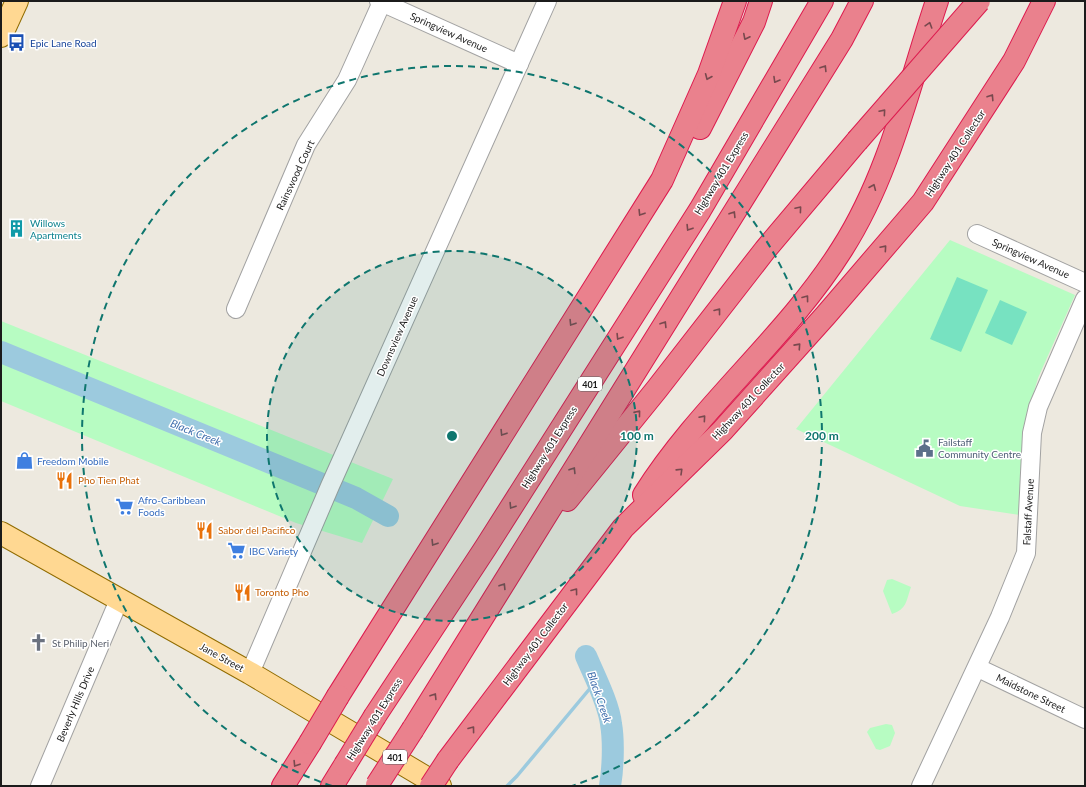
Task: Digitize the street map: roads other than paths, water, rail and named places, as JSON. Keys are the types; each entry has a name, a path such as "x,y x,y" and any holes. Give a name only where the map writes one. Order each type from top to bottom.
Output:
{"highway":[{"path":"283,786 662,180 709,74 735,1"},
{"path":"662,180 688,152 754,22 761,1"},
{"path":"796,46 814,1"},
{"name":"Highway 401 Express","path":"332,786 375,716 491,540 700,210 822,1"},
{"name":"401","path":"377,785 414,729 532,540 566,480 842,39 862,1"},
{"path":"623,528 663,464 803,302 842,248 867,201 896,134 937,1"},
{"path":"532,540 578,488 764,250 980,1"},
{"name":"Highway 401 Collector","path":"431,786 448,760 623,528 722,431 826,315 923,202 1014,62 1044,1"}],"main road":[{"path":"1,36 17,1"},
{"name":"Jane Street","path":"1,533 250,673 440,786"}],"street":[{"name":"Downsview Avenue","path":"250,673 342,460 547,1"},
{"name":"Springview Avenue","path":"381,2 519,64"},
{"name":"Rainswood Court","path":"236,309 306,145 347,80 381,2"},
{"name":"Springview Avenue","path":"977,234 1085,283"},
{"name":"Falstaff Avenue","path":"921,786 978,668 1006,605 1026,553 1032,433 1038,406 1085,299"},
{"name":"Beverly Hills Drive","path":"40,786 119,600"},
{"name":"Maidstone Street","path":"978,668 1085,719"}],"waterway":[{"name":"Black Creek","path":"1,352 356,498 388,516"},
{"name":"Black Creek","path":"586,656 601,690 610,716 613,747 610,786"},
{"path":"507,786 597,680"}],"place":[{"name":"Epic Lane Road","path":"17,43"},
{"name":"Willows Apartments","path":"17,229"},
{"name":"Failstaff Community Centre","path":"925,448"},
{"name":"Freedom Mobile","path":"24,461"},
{"name":"Pho Tien Phat","path":"65,480"},
{"name":"Afro-Caribbean Foods","path":"125,506"},
{"name":"Sabor del Pacifico","path":"205,530"},
{"name":"IBC Variety","path":"236,551"},
{"name":"Toronto Pho","path":"242,592"},
{"name":"St Philip Neri","path":"39,643"}]}
